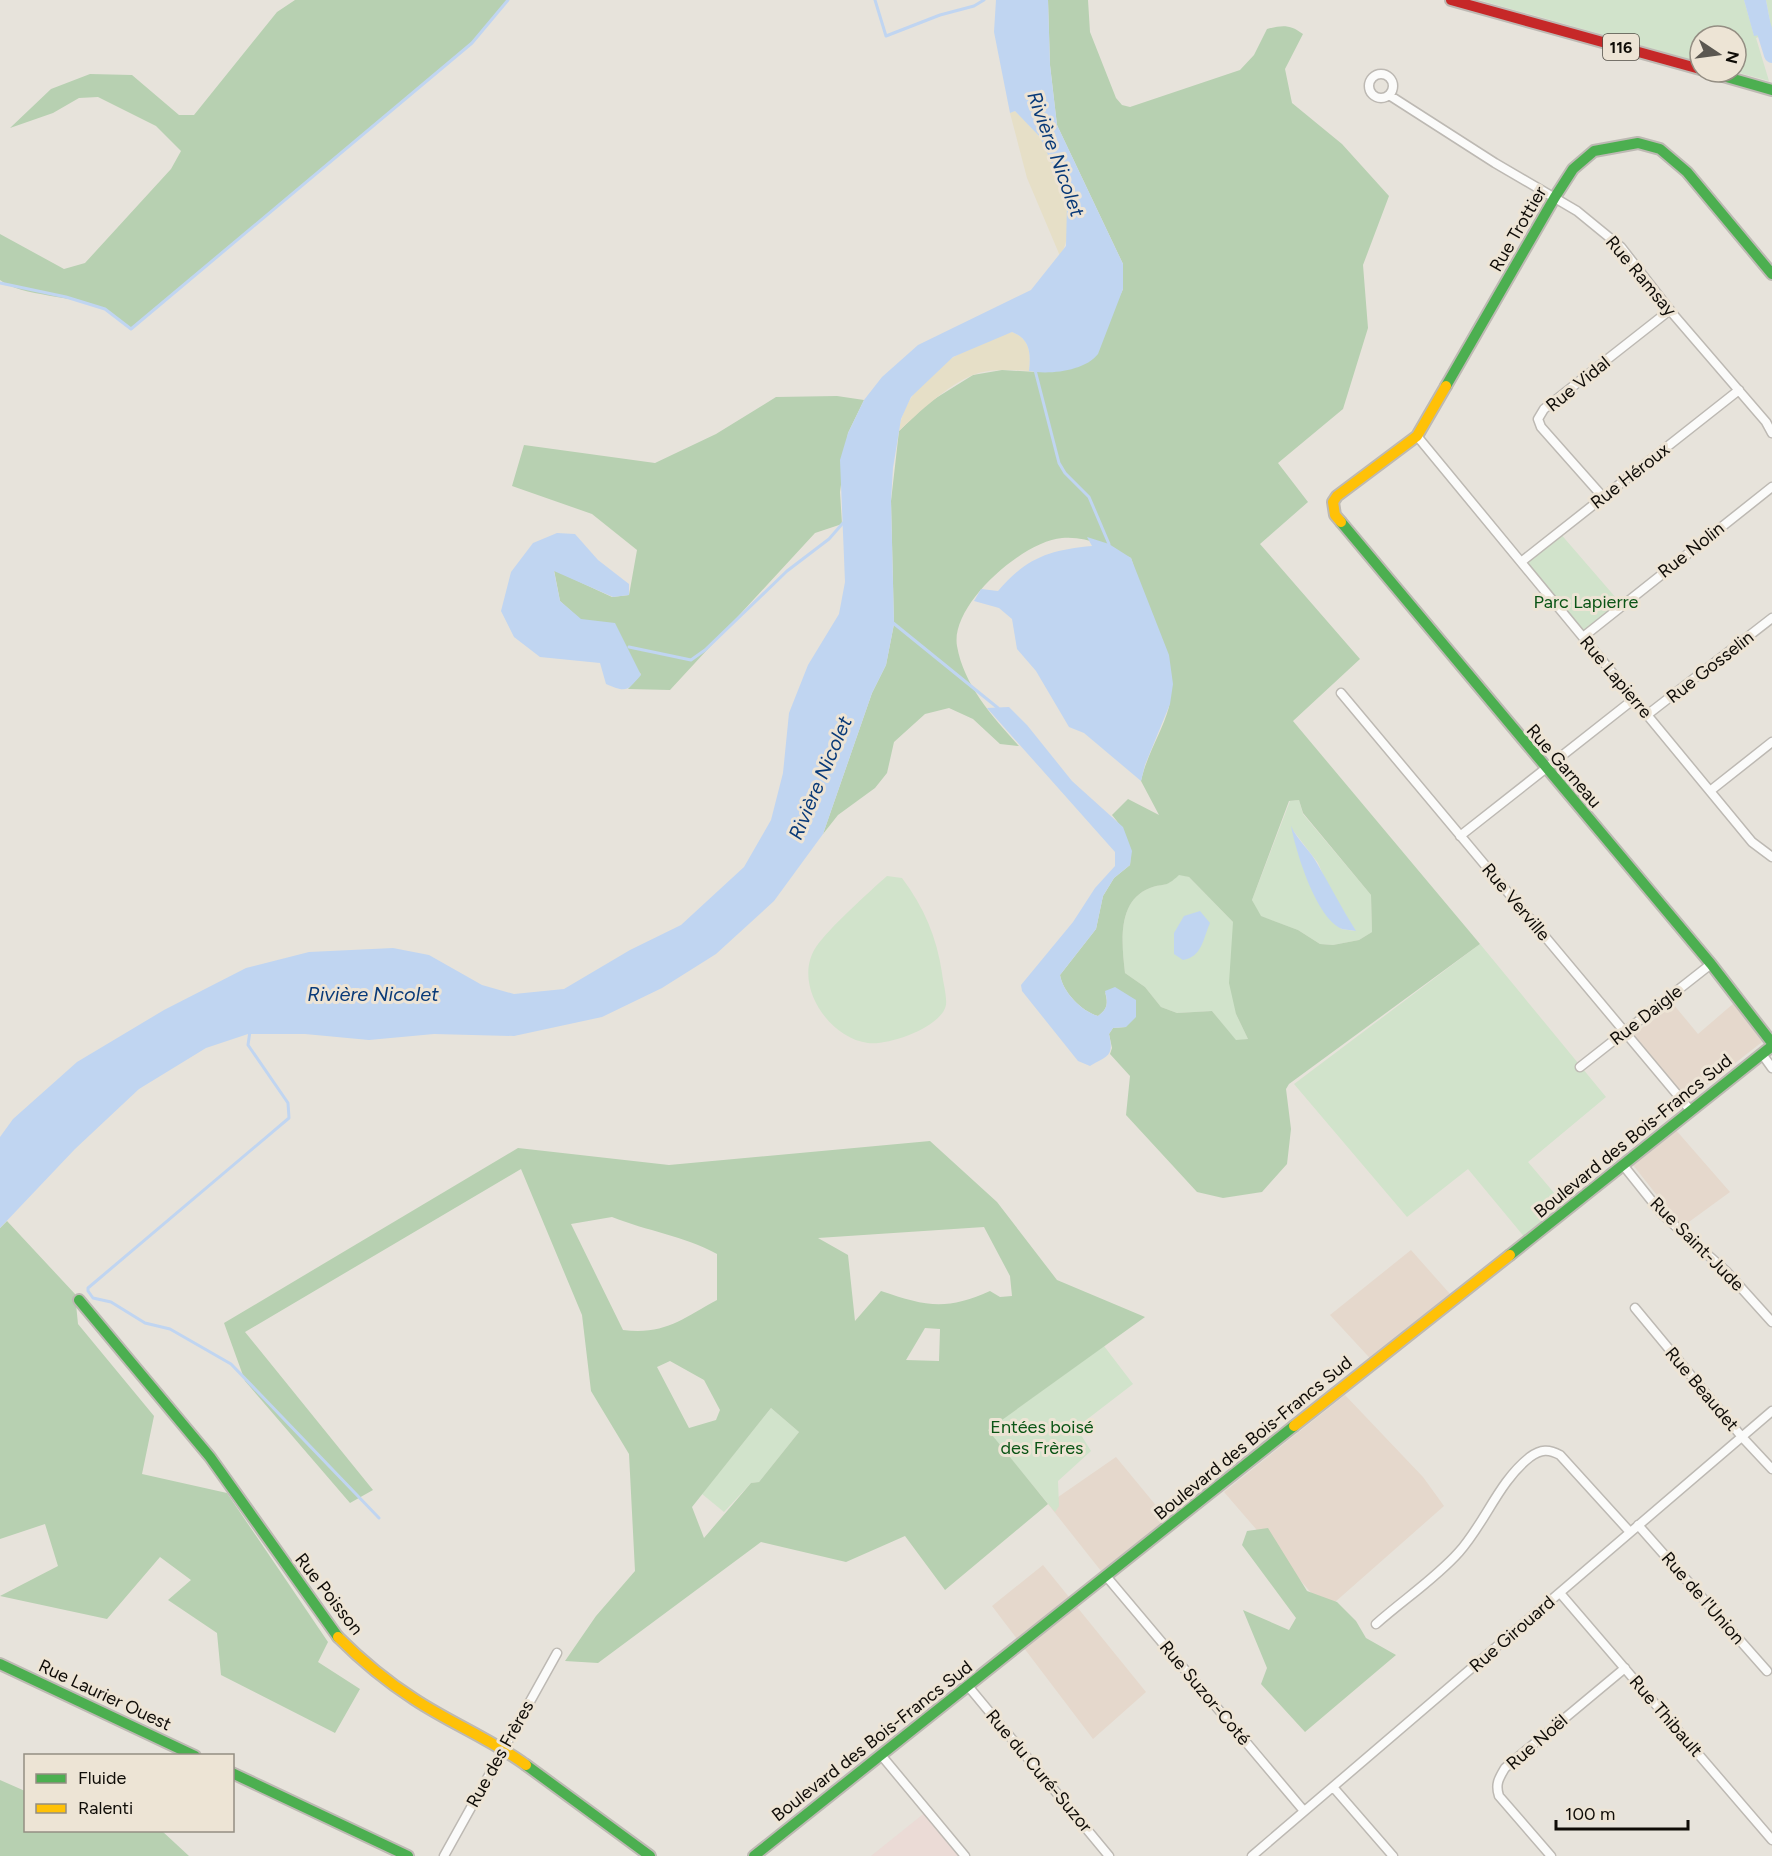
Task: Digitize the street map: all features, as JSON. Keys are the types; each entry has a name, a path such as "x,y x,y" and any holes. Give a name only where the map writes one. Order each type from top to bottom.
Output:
{"street":[{"name":"116","path":"1451,0 1688,66"},
{"path":"1748,82 1772,90"},
{"name":"Rue Ramsay","path":"1389,95 1495,163 1555,197 1592,222 1621,247 1670,310 1766,422 1772,433"},
{"name":"Rue Trottier","path":"1333,509 1337,496 1417,436 1555,197 1573,169 1594,152 1628,144 1660,149 1683,167 1772,274"},
{"name":"Rue Vidal","path":"1603,497 1541,427 1538,419 1544,409 1670,310"},
{"name":"Rue Héroux","path":"1521,562 1739,390"},
{"name":"Rue Lapierre","path":"1417,436 1756,847 1772,857"},
{"name":"Rue Nolin","path":"1582,637 1772,487"},
{"name":"Rue Garneau","path":"1333,509 1335,515 1545,769 1711,964 1772,1045"},
{"name":"Rue Gosselin","path":"1647,715 1772,618"},
{"name":"Rue Verville","path":"1341,693 1691,1111"},
{"path":"1460,836 1634,699"},
{"path":"1710,791 1772,742"},
{"name":"Rue Daigle","path":"1580,1067 1711,964"},
{"name":"Boulevard des Bois-Francs Sud","path":"754,1856 1772,1045"},
{"path":"1762,1054 1772,1068"},
{"name":"Rue Saint-Jude","path":"1623,1165 1663,1215 1726,1271 1772,1322"},
{"name":"Rue Poisson","path":"79,1300 210,1457 337,1637 365,1663 415,1700 503,1748 650,1856"},
{"name":"Rue Beaudet","path":"1635,1308 1742,1437 1772,1469"},
{"name":"Rue Girouard","path":"1252,1856 1772,1411"},
{"path":"1376,1624 1458,1553 1507,1481 1530,1457 1539,1452 1546,1450 1560,1455 1630,1532"},
{"name":"Rue de l'Union","path":"1638,1525 1767,1671"},
{"name":"Rue Suzor-Coté","path":"1106,1576 1304,1811"},
{"name":"Rue Thibault","path":"1560,1593 1772,1840"},
{"name":"Rue des Frères","path":"444,1856 557,1653"},
{"name":"Rue Laurier Ouest","path":"0,1664 193,1754"},
{"name":"Rue Noël","path":"1551,1856 1499,1796 1496,1787 1499,1777 1505,1768 1625,1668"},
{"name":"Rue du Curé-Suzor","path":"968,1686 1109,1856"},
{"path":"881,1755 965,1856"},
{"path":"234,1774 408,1856"},
{"path":"1334,1786 1393,1856"}],"shaded area":[{"path":"1734,1003 1762,1042 1687,1101 1632,1035 1674,1005 1698,1034"},
{"path":"1675,1129 1730,1192 1682,1227 1633,1165"},
{"path":"1411,1250 1458,1303 1379,1368 1330,1315"},
{"path":"1345,1395 1423,1477 1444,1506 1326,1610 1224,1492"},
{"path":"1116,1457 1168,1520 1101,1571 1048,1504"},
{"path":"1043,1565 1146,1692 1093,1739 992,1606"},
{"path":"927,1811 965,1856 871,1856"}],"green space":[{"path":"295,0 508,0 472,43 131,329 105,309 93,304 21,290 0,280 0,234 64,269 85,263 171,169 181,151 156,126 98,97 79,98 53,113 10,128 51,89 90,74 132,75 179,115 194,115 277,12"},
{"path":"1048,0 1088,0 1090,32 1116,98 1122,105 1130,107 1240,70 1254,55 1267,29 1282,26 1294,28 1303,34 1285,69 1292,103 1342,144 1389,196 1363,265 1368,328 1343,409 1278,463 1308,502 1260,544 1360,659 1293,721 1480,944 1289,1084 1286,1089 1291,1129 1287,1164 1262,1192 1223,1198 1197,1192 1126,1115 1130,1076 1110,1054 1112,1048 1109,1034 1113,1028 1126,1027 1105,992 1107,999 1104,1011 1098,1016 1092,1014 1069,994 1060,975 1096,929 1103,896 1114,878 1130,865 1127,838 1112,815 1128,799 1159,815 1141,781 1169,707 1169,697 1154,634 1131,558 1089,541 1062,538 1028,550 992,578 965,612 958,630 957,646 973,688 1019,746 1000,744 973,719 949,708 925,714 894,742 887,773 875,788 838,815 823,834 872,693 886,665 894,624 891,501 899,431 928,403 973,375 1002,370 1036,372 1112,313 1123,289 1123,264 1057,125 1050,65","holes":["1299,800 1303,813 1371,895 1372,932 1359,940 1333,945 1320,944 1298,930 1261,916 1252,900 1289,801","1179,875 1189,877 1233,922 1229,983 1236,1014 1248,1039 1236,1040 1212,1011 1177,1013 1161,1007 1145,987 1125,973 1124,925 1131,903 1139,894 1150,888 1167,884"]},
{"path":"1479,0 1744,0 1754,35 1770,21 1766,0 1772,0 1772,31 1756,38 1769,81 1748,75 1748,24 1688,24 1688,59"},
{"path":"837,396 864,400 848,433 840,492 842,524 815,533 670,690 628,689 641,674 560,601 554,570 612,597 629,595 637,550 592,514 512,486 524,445 655,463 716,434 776,397"},
{"name":"Parc Lapierre","path":"1559,532 1623,606 1583,637 1521,562"},
{"path":"1299,800 1303,814 1371,895 1372,932 1359,940 1333,945 1320,944 1298,930 1260,916 1252,900 1290,801","holes":["1292,829 1318,863 1332,895 1355,931 1341,929"]},
{"path":"1179,874 1189,877 1234,923 1236,1014 1248,1039 1236,1041 1212,1011 1177,1013 1161,1007 1145,987 1125,973 1124,925 1131,903 1139,894 1167,883"},
{"path":"887,876 902,878 917,900 928,923 940,960 946,1005 935,1021 913,1033 888,1041 868,1043 853,1039 828,1020 818,1007 811,992 808,976 810,961 816,947 850,910"},
{"path":"1480,944 1606,1097 1528,1162 1566,1207 1526,1239 1468,1169 1407,1217 1294,1084"},
{"path":"930,1141 997,1202 1057,1280 1145,1317 988,1430 1048,1504 945,1590 905,1536 846,1562 761,1542 598,1663 565,1661 596,1616 635,1571 629,1454 591,1391 582,1315 521,1169 245,1332 373,1490 350,1503 245,1381 224,1323 518,1148 669,1165","holes":["612,1217 692,1243 717,1254 717,1300 662,1328 623,1330 571,1224","984,1227 1010,1276 1012,1296 1000,1297 990,1291 961,1302 936,1304 910,1300 881,1291 855,1321 848,1255 818,1238","925,1328 940,1329 939,1361 906,1360","670,1361 704,1380 720,1410 716,1420 689,1428 657,1367","771,1408 799,1432 759,1482 751,1483 704,1538 692,1507"]},
{"path":"7,1221 75,1294 78,1324 154,1416 142,1474 227,1493 328,1642 318,1662 360,1689 335,1733 221,1675 217,1633 168,1600 191,1580 160,1557 107,1619 0,1596 58,1566 45,1524 0,1539 0,1228"},
{"name":"Entées boisé des Frères","path":"1104,1346 1133,1384 1081,1424 1078,1430 1091,1451 1058,1481 1059,1506 1055,1512 987,1430"},
{"path":"771,1408 799,1432 759,1482 751,1483 724,1512 702,1494"},
{"path":"1268,1528 1307,1591 1337,1602 1356,1621 1366,1638 1396,1655 1305,1732 1261,1684 1267,1668 1243,1610 1289,1630 1296,1618 1242,1545 1247,1531"},
{"path":"0,1780 24,1791 24,1832 163,1832 189,1856 0,1856"}],"sand":[{"path":"1015,111 1038,134 1060,180 1068,228 1066,243 1060,256 1027,178 1010,113"},
{"path":"1012,332 1023,339 1028,347 1029,371 986,371 964,379 934,400 899,431 904,412 913,395 925,380 941,366 975,345"}],"water":[{"name":"Rivière Nicolet","path":"996,0 1048,0 1050,65 1057,125 1123,264 1123,289 1098,354 1085,364 1056,372 1029,371 1028,347 1023,339 1012,332 953,357 911,397 901,419 893,468 891,501 894,624 886,665 872,693 823,834 774,901 716,954 662,988 602,1017 514,1036 434,1034 369,1040 305,1034 248,1034 206,1048 139,1089 75,1149 0,1228 0,1137 13,1119 77,1062 164,1010 246,968 309,952 393,948 429,955 482,985 514,994 564,989 630,950 681,925 744,867 771,820 783,773 789,713 808,665 839,614 845,582 840,460 848,433 864,400 882,377 918,345 1031,290 1066,246 1067,205 1053,166 1040,137 1015,111 1010,113 994,32"},
{"path":"1744,0 1766,0 1770,21 1764,34 1754,36"},
{"path":"557,533 575,534 598,560 629,584 629,595 613,597 554,571 560,601 581,619 615,623 641,675 626,689 618,689 606,684 600,663 540,657 514,637 501,611 511,572 533,543"},
{"path":"1087,537 1109,544 1131,558 1169,655 1173,684 1170,704 1145,765 1141,781 1084,733 1069,727 1036,671 1017,649 1012,619 999,608 974,601 981,589 998,591 1018,571 1039,558 1063,550 1092,546"},
{"path":"1009,707 1027,725 1072,781 1123,827 1132,851 1130,865 1114,878 1103,896 1096,929 1060,975 1065,988 1074,1000 1085,1010 1098,1016 1104,1011 1106,1005 1105,991 1115,987 1136,1000 1136,1017 1126,1027 1113,1028 1109,1034 1111,1047 1109,1054 1090,1066 1078,1061 1022,991 1021,985 1073,922 1095,888 1115,866 1115,852 987,708"},
{"path":"1291,826 1315,860 1356,931 1342,929 1324,912 1302,867"},
{"path":"1200,911 1210,923 1198,951 1183,960 1174,954 1174,933 1184,916"}],"waterway":[{"path":"0,283 66,297 105,309 131,329 472,43 508,0"},
{"path":"875,0 886,36 940,15 974,6 984,0"},
{"path":"1755,0 1772,55"},
{"path":"1035,370 1059,463 1065,473 1089,497 1109,544"},
{"path":"629,647 691,660 705,650 787,571 829,539 843,523"},
{"path":"892,622 998,708"},
{"path":"250,1031 248,1045 288,1103 289,1118 88,1288 88,1291 93,1298 111,1302 145,1323 170,1329 231,1364 379,1518"}],"traffic: fast":[{"path":"1748,83 1772,90"},
{"path":"1446,386 1555,197 1573,169 1594,151 1638,143 1660,149 1687,172 1772,274"},
{"path":"1341,522 1711,964 1772,1043"},
{"path":"1510,1255 1772,1046"},
{"path":"79,1300 210,1457 338,1637"},
{"path":"754,1856 1294,1426"},
{"path":"0,1664 191,1754"},
{"path":"526,1765 650,1856"},
{"path":"234,1774 408,1856"}],"traffic: slow":[{"path":"1341,522 1335,515 1333,502 1337,496 1417,436 1446,386"},
{"path":"1294,1426 1510,1255"},
{"path":"338,1637 374,1670 404,1692 526,1765"}],"traffic: jam":[{"path":"1451,0 1688,66"}]}
